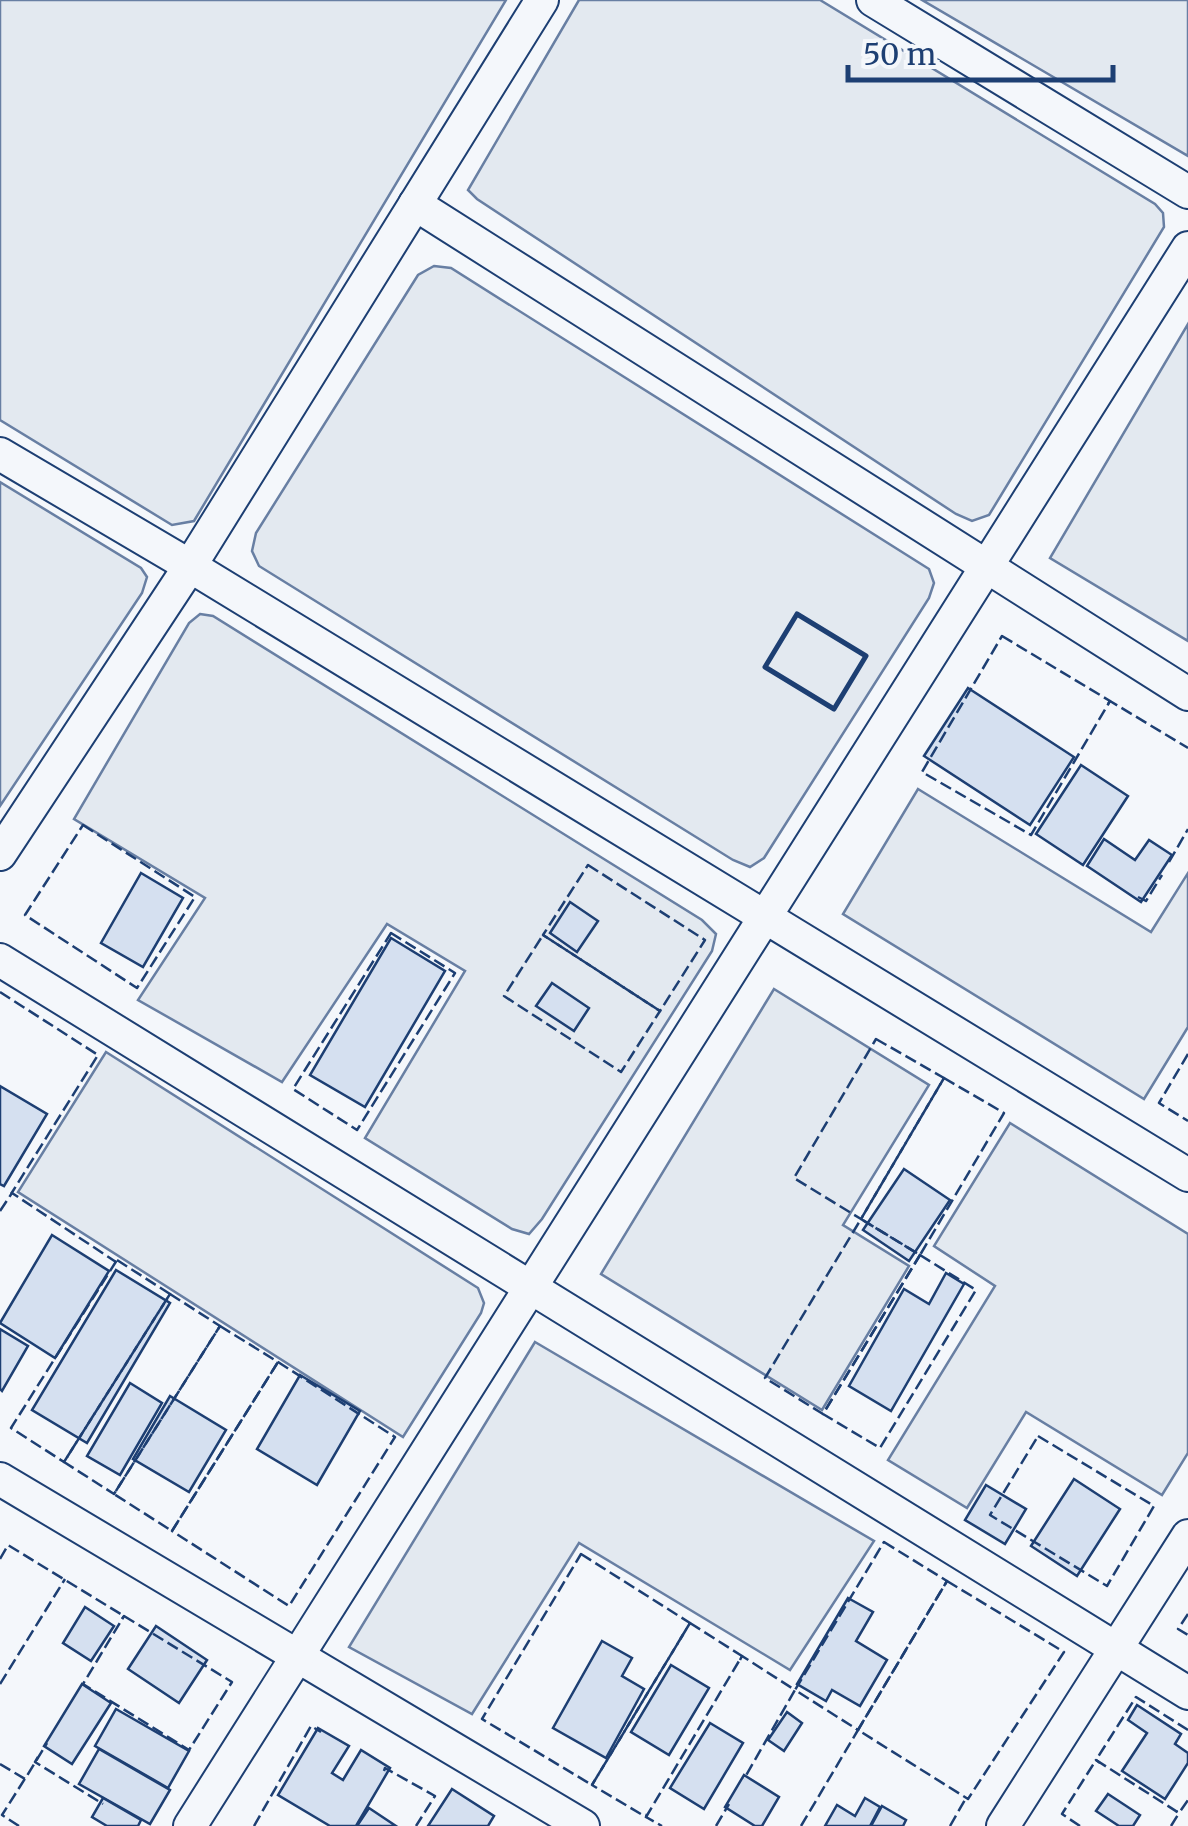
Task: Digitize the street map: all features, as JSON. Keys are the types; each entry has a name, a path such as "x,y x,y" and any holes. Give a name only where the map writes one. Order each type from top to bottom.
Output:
{"street":[{"path":"0,854 190,566 542,0"},
{"path":"873,0 1188,192"},
{"path":"415,204 1188,694"},
{"path":"190,1826 1188,248"},
{"path":"0,454 1188,1175"},
{"path":"0,960 1188,1693"},
{"path":"0,1478 582,1826"},
{"path":"1003,1826 1188,1536"}],"shaded area":[{"path":"0,0 506,0 194,521 172,525 0,420"},
{"path":"579,0 820,0 1155,204 1163,213 1164,227 989,515 972,521 956,514 468,190"},
{"path":"922,0 1188,0 1188,156"},
{"path":"434,266 451,268 929,569 934,583 929,598 764,858 750,867 259,566 252,551 256,533 418,275"},
{"path":"1188,324 1188,641 1050,558"},
{"path":"0,482 141,568 147,577 142,593 0,806"},
{"path":"200,614 213,616 702,920 716,934 712,951 529,1234 512,1229 365,1138 465,971 387,924 282,1082 138,1000 205,898 74,819 189,623"},
{"path":"918,789 1151,932 1188,873 1188,1027 1144,1099 843,914"},
{"path":"774,989 929,1085 843,1225 909,1266 822,1410 601,1274"},
{"path":"106,1052 478,1288 484,1303 481,1313 403,1437 18,1192"},
{"path":"1010,1123 1188,1234 1188,1453 1162,1495 1026,1412 967,1508 888,1460 995,1286 934,1246"},
{"path":"535,1342 874,1541 790,1670 579,1543 472,1714 349,1647"}],"building":[{"path":"968,688 1074,757 1030,825 924,756"},
{"path":"1081,765 1128,796 1083,865 1036,834"},
{"path":"1104,839 1135,860 1149,840 1172,855 1141,902 1087,866"},
{"path":"141,873 183,898 143,967 101,943"},
{"path":"570,902 598,921 577,952 550,933"},
{"path":"391,938 445,971 365,1107 310,1075"},
{"path":"552,983 589,1008 574,1031 536,1006"},
{"path":"0,1086 47,1114 4,1186 0,1184"},
{"path":"904,1169 950,1200 909,1261 863,1230"},
{"path":"52,1235 109,1271 55,1358 0,1323"},
{"path":"116,1270 170,1303 87,1443 32,1410"},
{"path":"946,1273 964,1284 891,1411 849,1386 904,1289 929,1304"},
{"path":"0,1329 28,1346 2,1391 0,1389"},
{"path":"300,1375 360,1411 317,1485 257,1449"},
{"path":"130,1383 162,1403 120,1475 87,1456"},
{"path":"170,1396 226,1430 189,1492 133,1459"},
{"path":"1074,1479 1120,1509 1077,1576 1031,1546"},
{"path":"986,1485 1026,1509 1005,1544 965,1520"},
{"path":"848,1598 873,1612 856,1641 887,1660 860,1706 832,1690 826,1701 797,1684"},
{"path":"85,1607 114,1626 91,1661 63,1643"},
{"path":"156,1626 207,1660 179,1703 128,1669"},
{"path":"602,1641 632,1658 622,1676 644,1689 606,1758 553,1728"},
{"path":"671,1665 709,1688 669,1755 631,1732"},
{"path":"82,1684 111,1703 72,1764 44,1746"},
{"path":"1137,1705 1181,1734 1175,1744 1188,1753 1188,1763 1165,1799 1122,1771 1147,1733 1128,1720"},
{"path":"116,1709 189,1751 168,1788 95,1746"},
{"path":"787,1712 802,1723 784,1751 768,1740"},
{"path":"710,1723 743,1743 704,1809 670,1788"},
{"path":"318,1728 349,1746 332,1773 343,1780 361,1750 390,1768 356,1826 330,1826 278,1795"},
{"path":"99,1749 170,1790 150,1824 79,1784"},
{"path":"744,1775 779,1797 762,1826 755,1826 725,1807"},
{"path":"452,1789 494,1816 488,1826 428,1826"},
{"path":"1108,1794 1140,1815 1133,1826 1119,1826 1096,1811"},
{"path":"103,1798 141,1820 138,1826 107,1826 92,1817"},
{"path":"865,1798 880,1807 870,1826 825,1826 837,1805 855,1816"},
{"path":"882,1806 906,1820 903,1826 871,1826"},
{"path":"369,1808 396,1826 357,1826"}],"fence":[{"path":"1002,636 1110,701 1031,835 922,772 1002,636"},
{"path":"1108,704 1110,701 1188,748"},
{"path":"83,825 195,897 137,988 25,915 83,825"},
{"path":"1169,862 1188,829"},
{"path":"588,865 705,940 660,1011 543,935 588,865"},
{"path":"1138,897 1146,901 1162,875"},
{"path":"391,933 455,973 357,1130 293,1089 391,933"},
{"path":"543,935 660,1011 621,1072 504,996 543,935"},
{"path":"0,992 98,1055 11,1194"},
{"path":"876,1039 944,1078 861,1219 794,1178 876,1039"},
{"path":"1188,1054 1159,1103 1188,1121"},
{"path":"944,1078 1004,1113 920,1255 861,1219 944,1078"},
{"path":"0,1211 12,1193 116,1262"},
{"path":"861,1219 920,1255 823,1414 765,1378 861,1219"},
{"path":"920,1255 976,1290 880,1448 823,1414 920,1255"},
{"path":"117,1260 170,1294 64,1462 11,1428 117,1260"},
{"path":"170,1294 220,1326 114,1494 64,1462 170,1294"},
{"path":"220,1326 278,1362 172,1531 114,1494 220,1326"},
{"path":"278,1362 395,1437 289,1606 172,1531 278,1362"},
{"path":"1038,1436 1154,1506 1107,1586 990,1515 1038,1436"},
{"path":"884,1542 947,1581 858,1730 795,1690 884,1542"},
{"path":"0,1559 8,1545 124,1616 122,1619"},
{"path":"581,1554 690,1623 592,1785 482,1719 581,1554"},
{"path":"0,1684 65,1579"},
{"path":"947,1581 1064,1652 968,1799 858,1730 947,1581"},
{"path":"1188,1614 1178,1629 1188,1635"},
{"path":"124,1616 232,1682 189,1750 83,1684 124,1616"},
{"path":"690,1623 742,1656 646,1817 592,1785 690,1623"},
{"path":"740,1660 742,1656 795,1690 744,1779"},
{"path":"1188,1730 1136,1697 1096,1760 1179,1813 1188,1800"},
{"path":"254,1826 311,1726 321,1732"},
{"path":"801,1826 858,1730 855,1728"},
{"path":"0,1764 25,1779 47,1743"},
{"path":"38,1757 35,1762 103,1804"},
{"path":"1080,1826 1062,1814 1096,1760 1100,1763"},
{"path":"384,1771 385,1768 435,1796 416,1826"},
{"path":"19,1826 2,1815 26,1777"},
{"path":"950,1826 966,1798"},
{"path":"716,1826 729,1804"},
{"path":"1171,1826 1179,1813 1176,1811"},
{"path":"647,1814 662,1826"}],"wall":[{"path":"797,614 866,656 834,709 765,667 797,614"}]}
